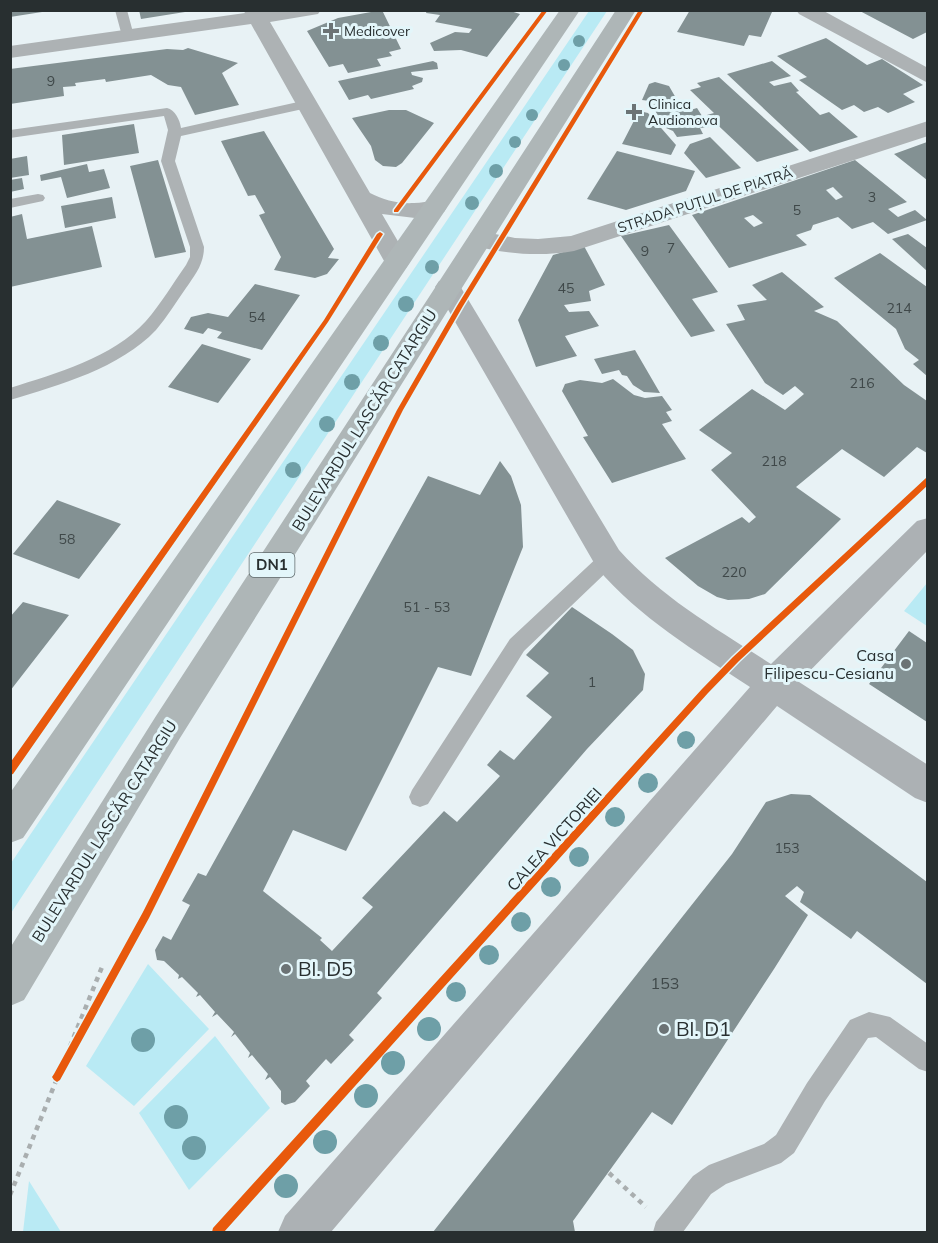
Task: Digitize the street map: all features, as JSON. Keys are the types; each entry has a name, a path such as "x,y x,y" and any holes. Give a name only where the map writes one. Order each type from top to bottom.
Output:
{"main road":[{"path":"10,825 570,10"},
{"name":"BULEVARDUL LASCĂR CATARGIU","path":"10,986 168,727 626,10"},
{"path":"448,287 608,560 629,583 659,609 927,786"},
{"path":"301,1233 774,684 927,530"}],"street":[{"path":"10,52 255,15 311,10"},
{"path":"806,10 927,77"},
{"path":"255,15 397,262"},
{"name":"STRADA PUȚUL DE PIATRĂ","path":"480,239 527,248 557,247 927,128"},
{"path":"360,198 380,208 396,211 425,210 435,207"}],"lane":[{"path":"122,10 128,36"},
{"path":"176,133 307,104"},
{"path":"10,134 167,112 176,133 168,161 197,247 197,257 192,266 150,326 137,337 89,365 10,394"},
{"path":"10,204 38,198"},
{"path":"420,797 494,686 517,645 608,560"},
{"path":"668,1230 702,1185 718,1174 772,1154 785,1144 816,1092 859,1029 869,1024 881,1026 927,1060"}],"path":[{"path":"10,1195 102,967"},
{"path":"57,1077 96,1006"},
{"path":"609,1173 668,1230"}],"shaded area":[{"path":"589,11 607,11 11,913 11,863"},
{"path":"927,583 927,626 904,611"},
{"path":"148,964 209,1029 134,1106 86,1066"},
{"path":"215,1036 270,1108 189,1190 139,1113"},
{"path":"29,1181 61,1232 23,1232"}],"building":[{"path":"10,10 42,10 42,12 10,17"},
{"path":"139,10 184,10 185,12 141,19"},
{"path":"382,10 401,49 389,52 392,56 377,59 381,66 348,73 343,64 329,67 307,31 338,18"},
{"path":"427,10 507,10 520,14 487,57 461,50 434,51 430,43 455,32 469,33 472,29 435,22 440,15 426,13"},
{"path":"690,10 772,12 761,37 749,35 744,46 677,32"},
{"path":"858,10 927,10 927,32 913,39"},
{"path":"826,38 867,65 882,59 923,85 903,94 915,102 888,113 878,107 864,112 854,105 842,110 799,80 807,77 777,56"},
{"path":"188,48 238,63 222,73 239,105 195,115 181,87 168,85 151,75 106,82 105,79 75,83 76,86 63,87 64,96 10,104 10,69"},
{"path":"433,61 437,63 438,69 411,72 412,75 423,78 422,82 412,86 414,89 371,99 368,95 349,100 338,81"},
{"path":"772,61 791,76 769,82 774,86 791,82 799,91 796,92 820,115 829,112 858,137 810,152 727,74"},
{"path":"719,77 799,150 757,162 707,115 714,113 690,90 701,87 697,83"},
{"path":"655,82 669,86 684,112 697,108 709,127 700,128 703,134 677,137 673,131 666,128 652,106 657,102 642,100 649,84"},
{"path":"389,110 406,110 434,123 402,163 396,167 383,166 375,160 371,146 352,118"},
{"path":"639,111 648,113 676,145 671,155 622,144"},
{"path":"134,124 139,153 64,165 62,135"},
{"path":"264,131 334,249 328,258 339,259 327,274 315,278 274,270 281,257 259,215 265,213 255,195 248,196 221,141"},
{"path":"710,137 741,168 706,178 684,153 690,144"},
{"path":"927,142 927,180 894,154"},
{"path":"617,151 695,171 686,191 626,210 587,199"},
{"path":"27,156 29,175 10,178 10,159"},
{"path":"158,160 186,252 155,258 130,166"},
{"path":"855,160 907,202 888,209 898,217 915,210 927,220 888,234 873,222 852,229 838,217 813,225 811,230 796,235 807,245 729,268 692,215","holes":["833,187 843,197 836,200 826,190","753,215 763,223 754,227 744,218"]},
{"path":"87,164 89,172 104,169 110,188 67,198 61,177 41,181 40,175"},
{"path":"22,178 24,189 10,192 10,180"},
{"path":"112,197 116,218 65,228 61,206"},
{"path":"22,214 27,239 92,226 102,267 10,287 10,217"},
{"path":"669,225 718,292 692,299 715,331 691,337 621,236"},
{"path":"908,234 927,248 927,271 892,239"},
{"path":"584,246 605,285 589,291 591,301 564,305 569,312 589,311 599,326 565,336 577,356 536,367 518,320 553,255"},
{"path":"880,253 927,287 927,376 913,364 919,360 905,349 896,329 834,278"},
{"path":"782,272 824,307 814,311 837,321 904,385 927,401 927,453 917,447 884,477 842,449 796,487 841,519 765,594 749,599 728,600 717,597 698,586 665,558 742,517 749,523 756,517 711,470 732,453 699,430 752,389 785,410 804,394 795,386 783,395 765,383 726,324 745,320 737,305 767,300 752,285"},
{"path":"255,284 300,295 262,350 217,338 222,332 208,328 203,334 184,329 191,317 208,313 228,317"},
{"path":"202,344 251,359 218,403 168,387"},
{"path":"635,350 660,393 644,392 633,385 619,370 602,374 594,359"},
{"path":"613,379 634,395 645,398 662,396 672,410 666,412 672,421 662,424 686,459 612,483 583,437 588,436 562,391 565,384 580,380 602,383"},
{"path":"500,461 511,476 521,505 523,547 471,676 438,667 346,851 293,830 263,891 322,938 320,940 332,951 373,907 362,898 444,811 457,822 500,776 487,765 500,750 514,760 552,717 526,696 549,673 526,655 572,607 633,650 645,674 643,690 587,749 377,993 382,998 349,1035 354,1040 331,1064 326,1059 306,1081 310,1086 295,1102 285,1105 281,1102 281,1091 270,1077 265,1080 268,1074 252,1055 248,1058 250,1053 235,1034 231,1037 234,1032 217,1014 212,1017 215,1012 200,995 196,997 198,993 182,977 178,979 179,975 164,961 157,960 155,950 163,936 171,940 190,905 182,901 198,873 206,876 428,476 480,495"},
{"path":"57,500 121,524 79,579 13,554"},
{"path":"23,602 69,615 10,691 10,617"},
{"name":"Casa Filipescu-Cesianu","path":"909,631 927,643 927,722 869,684"},
{"name":"Bl. D1","path":"791,794 810,795 927,882 927,984 857,931 851,939 800,902 804,892 797,886 785,896 808,915 774,969 672,1125 652,1112 573,1221 575,1232 433,1232 732,854 766,802"}],"cycle path":[{"path":"396,211 546,10"},
{"path":"57,1077 146,915 400,410 460,306 642,10"},
{"path":"10,771 326,321 380,234"},
{"name":"CALEA VICTORIEI","path":"217,1232 705,691 736,659 928,480"}],"place":[{"name":"Medicover","path":"331,31"},
{"name":"Clinica Audionova","path":"634,112"},
{"name":"Casa Filipescu-Cesianu","path":"906,664"},
{"name":"Bl. D5","path":"286,969"},
{"name":"Bl. D1","path":"664,1029"}]}
